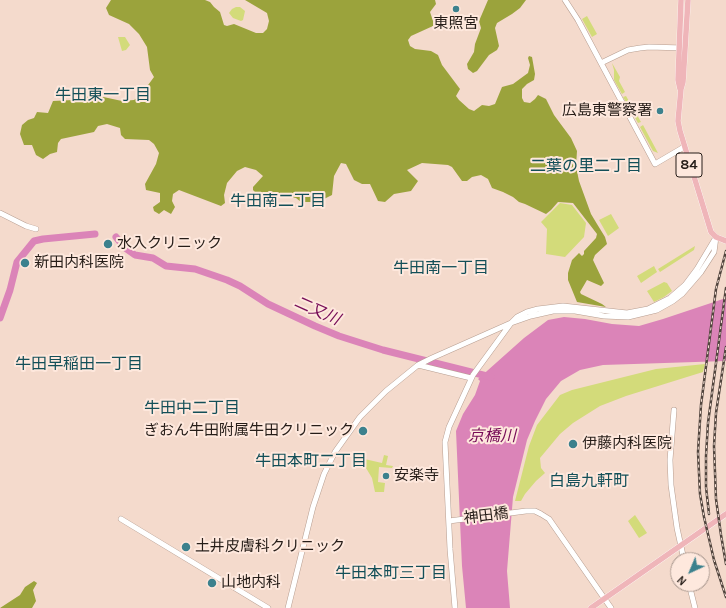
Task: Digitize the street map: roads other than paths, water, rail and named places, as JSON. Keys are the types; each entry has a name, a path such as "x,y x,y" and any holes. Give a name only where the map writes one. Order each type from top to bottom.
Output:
{"main road":[{"name":"84","path":"681,0 678,48 678,80 681,89"},
{"name":"84","path":"688,0 683,82 678,120 684,147 711,232 716,238"},
{"path":"716,238 726,241"},
{"path":"591,608 726,514"}],"street":[{"path":"565,0 578,20 654,164 684,147"},
{"path":"601,63 628,50 649,47 685,48"},
{"path":"0,212 26,226 36,229"},
{"path":"455,608 450,549 445,442 449,427 473,374 511,323 517,317 527,312 552,306 573,306 627,313 655,306 670,298 690,278 704,260 716,238"},
{"path":"288,608 313,507 324,474 335,452 360,417 386,391 419,365 511,323"},
{"path":"419,365 473,374"},
{"path":"674,410 670,460 671,485 675,517 682,552"},
{"name":"神田橋","path":"449,521 516,512 535,511 541,514 549,519 611,608"},
{"path":"121,519 268,608"},
{"path":"691,592 695,608"}],"water":[{"name":"京橋川","path":"726,298 726,361 603,365 580,370 561,381 546,399 527,440 513,497 507,571 510,608 466,608 462,566 456,431 463,414 475,395 480,381 478,379 524,338 548,320 564,317 612,324 639,326"}],"waterway":[{"name":"二又川","path":"0,318 10,290 17,262 34,241 95,234"},
{"name":"二又川","path":"116,237 125,248 135,255 153,258 166,266 195,269 227,280 240,286 268,304 339,336 383,350 491,377"}],"railway":[{"path":"726,251 716,289 701,405 698,452 700,494 704,517 714,560 726,597"},
{"path":"709,514 706,487 708,423 726,288"},
{"path":"726,347 716,413 714,446 716,499 726,564"}],"place":[{"name":"東照宮","path":"456,9"},
{"name":"広島東警察署","path":"660,111"},
{"name":"水入クリニック","path":"108,244"},
{"name":"新田内科医院","path":"25,263"},
{"name":"ぎおん牛田附属牛田クリニック","path":"363,431"},
{"name":"伊藤内科医院","path":"573,444"},
{"name":"安楽寺","path":"386,476"},
{"name":"土井皮膚科クリニック","path":"186,547"},
{"name":"山地内科","path":"212,583"}],"district":[{"name":"牛田東一丁目","path":"103,95"},
{"name":"二葉の里二丁目","path":"586,166"},
{"name":"牛田南二丁目","path":"278,201"},
{"name":"牛田南一丁目","path":"441,268"},
{"name":"牛田早稲田一丁目","path":"79,364"},
{"name":"牛田中二丁目","path":"192,408"},
{"name":"牛田本町二丁目","path":"311,461"},
{"name":"白島九軒町","path":"589,481"},
{"name":"牛田本町三丁目","path":"391,573"}]}
